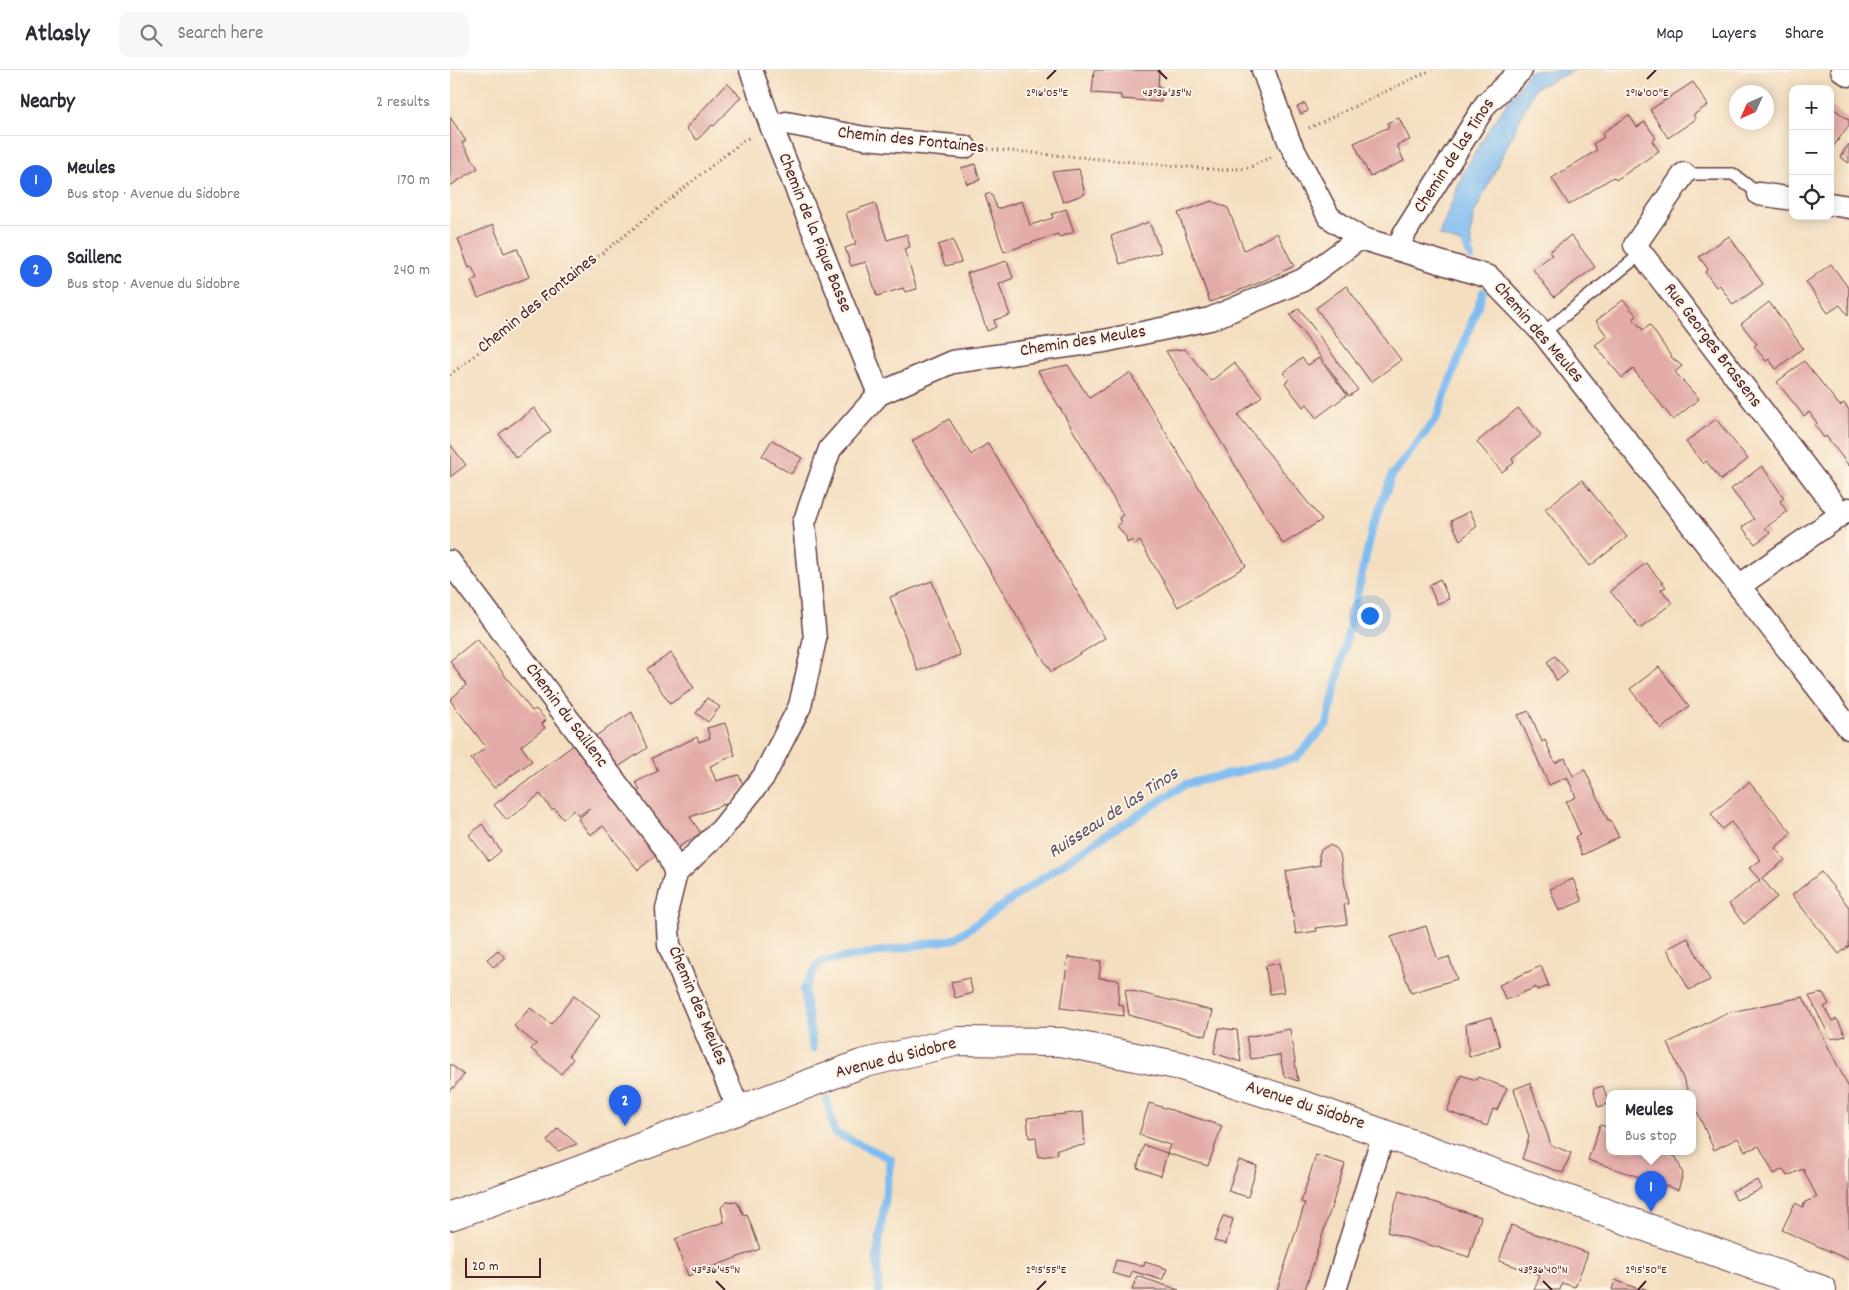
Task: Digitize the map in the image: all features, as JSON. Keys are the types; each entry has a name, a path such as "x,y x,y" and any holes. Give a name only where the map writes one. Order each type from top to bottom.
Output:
{"main road":[{"name":"Avenue du Sidobre","path":"450,1216 861,1064 958,1041 1061,1042 1181,1066 1384,1133 1822,1290"}],"street":[{"name":"Chemin de la Pique Basse","path":"751,70 772,128 879,394"},
{"path":"1263,70 1289,141 1329,217 1360,238"},
{"name":"Chemin de las Tinos","path":"1398,249 1404,234 1486,104 1521,70"},
{"path":"1842,70 1849,75"},
{"name":"Chemin des Fontaines","path":"772,128 786,123 865,138 965,147"},
{"path":"1642,253 1635,245 1684,174"},
{"path":"1759,194 1789,198"},
{"path":"1834,205 1849,207"},
{"name":"Chemin des Meules","path":"740,1110 669,945 667,909 676,873 721,830 764,776 800,706 815,639 804,523 830,449 879,394 952,362 1104,341 1210,319 1302,280 1360,238 1489,277 1543,333 1849,728"},
{"name":"Rue Georges Brassens","path":"1642,253 1845,512"},
{"path":"1739,586 1845,512"},
{"name":"Chemin du Saillenc","path":"450,562 666,848 676,873"},
{"name":"Avenue du Sidobre","path":"1335,1290 1384,1133"}],"lane":[{"path":"1684,174 1733,174 1759,194"},
{"path":"1543,333 1642,253"}],"path":[{"name":"Chemin des Fontaines","path":"965,147 1222,170 1248,168 1282,151 1289,141 1301,131 1431,70"},
{"name":"Chemin des Fontaines","path":"450,375 744,140 772,128"}],"water":[{"path":"1575,70 1535,88 1474,214 1470,235 1473,248 1439,235 1464,171 1489,129 1530,71"}],"building":[{"path":"1094,70 1159,70 1158,87 1162,87 1161,102 1121,99 1121,95 1092,93"},
{"path":"1693,82 1708,105 1693,115 1696,119 1668,138 1650,110"},
{"path":"727,83 741,97 714,126 712,125 697,140 686,128"},
{"path":"1305,103 1308,111 1301,114 1297,107"},
{"path":"1834,109 1849,120 1849,125 1834,146"},
{"path":"1629,115 1637,127 1645,122 1656,138 1652,141 1659,151 1616,180 1613,177 1569,205 1552,178 1597,150 1593,144 1604,137 1602,133"},
{"path":"450,117 466,141 462,143 478,168 450,186"},
{"path":"1399,118 1410,140 1397,145 1404,161 1370,177 1354,143 1389,127 1387,123"},
{"path":"1849,144 1849,163 1840,157"},
{"path":"975,164 980,180 967,184 961,168"},
{"path":"1079,169 1085,194 1063,202 1052,172"},
{"path":"991,193 997,209 1022,201 1030,225 1053,218 1052,214 1066,209 1074,232 1059,237 1058,234 1004,252 985,195"},
{"path":"1212,201 1228,208 1244,250 1277,233 1294,266 1261,282 1210,302 1178,213"},
{"path":"875,203 887,240 907,234 910,247 904,249 917,289 905,292 903,288 877,296 866,262 851,266 845,248 856,244 846,213"},
{"path":"1149,222 1161,252 1120,264 1111,236"},
{"path":"493,225 504,253 517,248 529,277 478,298 471,281 477,278 472,267 469,268 458,239"},
{"path":"1571,235 1595,267 1554,297 1533,269 1552,255 1549,252"},
{"path":"1729,236 1763,284 1733,305 1720,285 1716,287 1705,272 1708,269 1699,257"},
{"path":"953,240 961,262 945,266 938,245"},
{"path":"1007,261 1013,278 999,284 1010,315 994,320 996,327 987,331 967,273"},
{"path":"1831,264 1849,289 1848,315 1840,305 1828,313 1806,282"},
{"path":"1346,286 1401,360 1371,382 1316,308"},
{"path":"1623,300 1637,316 1633,319 1643,330 1650,325 1672,358 1682,366 1675,372 1699,399 1673,420 1633,369 1622,378 1595,345 1607,336 1596,321"},
{"path":"1769,302 1803,348 1776,369 1769,359 1766,361 1754,346 1757,344 1741,324"},
{"path":"1299,308 1358,390 1349,396 1290,315"},
{"path":"1185,349 1211,381 1234,363 1262,396 1238,415 1322,520 1283,544 1166,351"},
{"path":"1302,358 1308,365 1319,358 1347,395 1316,418 1307,404 1303,407 1285,383 1289,379 1283,373"},
{"path":"1804,361 1840,406 1844,403 1849,410 1849,466 1826,436 1824,438 1809,412 1804,416 1777,382"},
{"path":"1068,365 1089,398 1130,373 1246,566 1178,607 1140,541 1134,545 1132,540 1127,543 1126,537 1117,526 1121,523 1119,518 1123,515 1038,371"},
{"path":"534,408 551,431 516,458 499,434"},
{"path":"1518,408 1541,435 1512,459 1514,463 1502,472 1477,442"},
{"path":"949,419 971,455 988,443 1105,638 1051,672 912,441"},
{"path":"1716,419 1748,459 1721,480 1706,461 1703,464 1686,442"},
{"path":"772,440 802,458 791,474 762,456"},
{"path":"450,444 466,465 450,477"},
{"path":"1762,466 1784,498 1780,501 1787,512 1765,528 1770,533 1755,544 1742,527 1754,519 1731,489"},
{"path":"1582,480 1627,537 1590,566 1545,509"},
{"path":"1470,511 1477,526 1460,540 1451,521"},
{"path":"1646,563 1666,587 1661,589 1672,603 1640,628 1610,591"},
{"path":"1440,579 1449,599 1437,604 1429,585"},
{"path":"932,581 960,655 918,671 890,597"},
{"path":"477,639 532,711 536,709 546,720 542,724 545,728 521,746 532,761 494,788 471,759 486,747 450,700 466,685 450,661"},
{"path":"671,653 694,688 670,704 647,669"},
{"path":"1555,656 1568,672 1557,681 1547,662"},
{"path":"1659,667 1689,706 1661,729 1630,689"},
{"path":"707,698 720,707 708,722 696,713"},
{"path":"1529,711 1542,742 1545,740 1555,763 1565,758 1573,776 1585,770 1608,820 1610,820 1619,837 1582,855 1575,837 1580,834 1566,802 1576,797 1567,777 1549,785 1518,715"},
{"path":"632,712 647,748 618,767 594,737"},
{"path":"725,723 735,755 710,766 716,781 739,775 744,788 726,805 690,817 701,833 676,849 637,792 640,790 636,782 658,771 652,758 697,737 699,742 710,738 707,728"},
{"path":"575,744 657,854 638,870 603,826 590,835 578,819 589,808 579,816 574,810 563,819 554,808 552,810 540,794 507,820 494,805"},
{"path":"1749,782 1792,833 1775,848 1785,860 1762,878 1777,897 1744,924 1729,904 1760,880 1749,868 1761,860 1731,822 1722,829 1711,814"},
{"path":"482,824 501,851 489,861 469,835"},
{"path":"1329,845 1336,848 1340,854 1348,904 1344,904 1347,924 1316,928 1317,931 1296,934 1286,871 1320,865 1319,855 1321,850"},
{"path":"1821,872 1849,907 1849,946 1839,954 1792,895"},
{"path":"1573,879 1582,901 1559,911 1550,889"},
{"path":"1426,926 1438,960 1449,957 1457,979 1411,993 1391,937"},
{"path":"1688,938 1710,980 1689,990 1667,949"},
{"path":"498,950 505,958 493,967 487,959"},
{"path":"1068,957 1101,961 1099,978 1119,980 1118,1004 1123,1005 1124,1016 1061,1008"},
{"path":"1279,963 1284,992 1270,994 1265,966"},
{"path":"1541,966 1549,986 1537,990 1536,987 1506,1000 1499,985"},
{"path":"969,978 973,993 955,998 951,982"},
{"path":"1125,989 1213,1011 1206,1036 1129,1015"},
{"path":"1823,993 1829,1004 1824,1007 1832,1021 1837,1019 1846,1036 1831,1039 1809,996"},
{"path":"574,996 600,1016 569,1055 573,1059 561,1074 531,1049 536,1044 514,1026 530,1008 551,1024"},
{"path":"1803,997 1849,1088 1849,1260 1782,1230 1795,1203 1803,1207 1805,1202 1817,1197 1803,1169 1787,1176 1783,1169 1774,1174 1759,1146 1745,1151 1738,1138 1714,1150 1696,1109 1696,1090 1688,1090 1668,1043 1726,1013"},
{"path":"1491,1017 1500,1046 1469,1057 1466,1024"},
{"path":"1219,1028 1237,1030 1241,1062 1214,1053"},
{"path":"1290,1029 1298,1081 1284,1076 1280,1055 1251,1059 1246,1037"},
{"path":"450,1064 464,1075 450,1091"},
{"path":"1461,1075 1476,1080 1478,1077 1507,1088 1497,1110 1493,1109 1487,1126 1447,1111"},
{"path":"1530,1083 1551,1145 1571,1153 1563,1173 1522,1159 1529,1137 1514,1089"},
{"path":"1603,1086 1606,1095 1606,1105 1598,1107 1593,1089"},
{"path":"1149,1103 1222,1126 1208,1166 1167,1153 1170,1145 1139,1135"},
{"path":"1083,1112 1085,1145 1057,1149 1057,1155 1038,1157 1036,1137 1029,1138 1027,1118"},
{"path":"1600,1125 1606,1127 1606,1155 1670,1155 1676,1157 1683,1174 1678,1190 1588,1160"},
{"path":"558,1128 577,1144 558,1151 547,1141"},
{"path":"1144,1145 1167,1153 1161,1176 1137,1168"},
{"path":"1316,1155 1345,1164 1305,1290 1277,1290 1305,1203 1301,1202"},
{"path":"1239,1160 1257,1166 1248,1197 1228,1191"},
{"path":"1758,1180 1762,1189 1736,1200 1732,1191"},
{"path":"1399,1191 1481,1217 1469,1257 1387,1232"},
{"path":"728,1201 737,1202 744,1215 747,1214 760,1249 688,1276 675,1239 724,1222 721,1207"},
{"path":"1223,1216 1233,1219 1226,1244 1214,1241"},
{"path":"1511,1225 1588,1253 1575,1287 1562,1283 1560,1290 1534,1290 1540,1275 1499,1261"},
{"path":"1116,1260 1144,1266 1145,1262 1167,1269 1162,1280 1132,1271 1130,1278 1112,1273"},
{"path":"1137,1276 1179,1290 1132,1290"},
{"path":"1615,1280 1641,1290 1612,1290"}],"waterway":[{"name":"Ruisseau de las Tinos","path":"1466,236 1466,245 1471,257"},
{"name":"Ruisseau de las Tinos","path":"813,1049 804,989 819,962 954,939 1083,850 1186,784 1296,758 1327,724 1372,530 1392,475 1436,419 1483,292"},
{"name":"Ruisseau de las Tinos","path":"827,1100 834,1132 891,1159 877,1256 879,1290"}],"place":[{"name":"Saillenc","path":"625,1126"},
{"name":"Meules","path":"1651,1212"}]}
